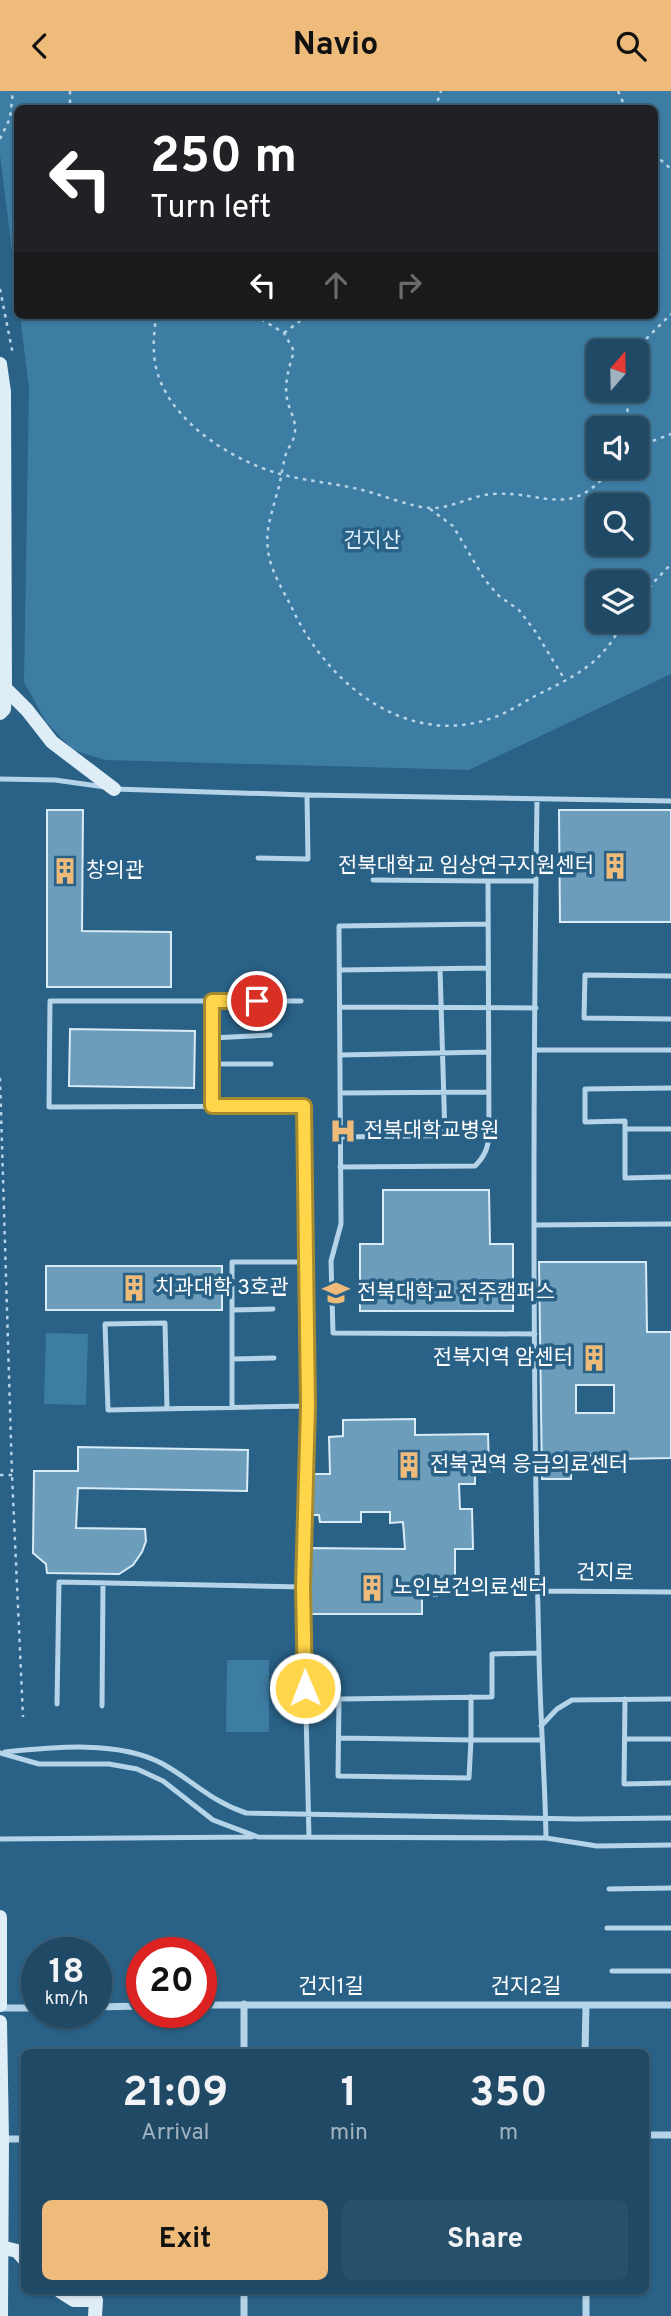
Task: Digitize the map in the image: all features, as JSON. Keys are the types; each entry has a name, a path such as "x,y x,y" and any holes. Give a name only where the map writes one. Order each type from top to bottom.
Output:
{"street":[{"path":"0,713 4,709 5,688 4,392 7,365"},
{"path":"5,688 27,710 52,743 114,789"},
{"path":"0,1917 0,2007 21,2008"},
{"path":"244,2004 244,2049"},
{"name":"건지1길","path":"217,2005 418,2005"},
{"name":"건지2길","path":"418,2005 586,2005 586,2049"},
{"path":"586,2005 671,2005"},
{"path":"0,2022 1,2316"},
{"path":"649,2135 671,2135"},
{"path":"1,2138 21,2139"},
{"path":"1,2247 17,2251 21,2256"},
{"path":"65,2294 74,2300 96,2300 95,2316"},
{"path":"244,2294 244,2316"},
{"path":"586,2294 586,2316"}],"lane":[{"path":"0,779 55,780 114,789 671,801"},
{"path":"258,858 308,859 307,795"},
{"path":"537,799 534,1225 539,1653 546,1838"},
{"path":"373,880 536,881"},
{"path":"340,1167 475,1166 483,1158 489,1135 488,881"},
{"path":"488,925 339,926 341,1224 331,1261 333,1333 536,1334"},
{"path":"340,970 488,968"},
{"path":"440,969 445,1136"},
{"path":"671,976 584,975 584,1018 671,1019"},
{"path":"301,1000 50,1001 49,1107 304,1106 308,1406 303,1587 309,1837"},
{"path":"212,1001 212,1106"},
{"path":"340,1007 536,1007"},
{"path":"212,1038 270,1035"},
{"path":"536,1050 671,1050"},
{"path":"340,1055 489,1052"},
{"path":"212,1065 271,1064"},
{"path":"671,1088 585,1089 586,1122 625,1121 625,1178 671,1177"},
{"path":"340,1093 489,1092"},
{"path":"625,1129 671,1129"},
{"path":"340,1137 489,1135"},
{"path":"534,1225 671,1224"},
{"path":"232,1407 232,1262 304,1262"},
{"path":"232,1310 273,1309"},
{"path":"167,1408 165,1323 105,1324 108,1410 308,1406"},
{"path":"232,1359 274,1358"},
{"path":"57,1704 59,1583 303,1587"},
{"path":"102,1706 103,1583"},
{"name":"건지로","path":"538,1591 671,1592"},
{"path":"471,1697 469,1778 338,1776 339,1699 471,1697 492,1697 492,1654 539,1653"},
{"path":"625,1699 624,1784 671,1783"},
{"path":"541,1726 557,1709 572,1700 671,1699"},
{"path":"339,1738 542,1739"},
{"path":"625,1739 671,1739"},
{"path":"0,1753 30,1749 94,1748 132,1751 162,1764 225,1806 246,1813 671,1818"},
{"path":"0,1753 39,1764 108,1764 137,1769 163,1781 213,1820 258,1837"},
{"path":"0,1839 546,1838 597,1846 671,1845"},
{"path":"609,1889 671,1888"},
{"path":"607,1928 671,1927"},
{"path":"612,1971 671,1971"}],"path":[{"path":"0,139 10,118 13,91"},
{"path":"0,289 7,365"},
{"path":"646,339 671,314"},
{"path":"156,319 154,354 162,386 183,419 222,448 281,474 360,489 430,508 492,494 556,501 582,496 604,479"},
{"path":"261,319 284,333 294,351 285,386 288,403 296,420 294,437 286,453 268,521 268,551 274,571 299,624 317,650 350,687 388,713 427,725 460,725 495,717 565,681 587,668 604,653 618,633"},
{"path":"284,333 303,319"},
{"path":"649,442 671,434"},
{"path":"430,509 453,526 485,580 499,596 519,610 565,681"},
{"path":"649,587 671,564"},
{"path":"0,1078 12,1475 23,1717"},
{"path":"0,1475 12,1475"}],"green space":[{"name":"건지산","path":"0,91 671,91 671,674 469,770 105,760 73,750 46,722 24,682 29,389 20,319 658,319 658,105 14,105 14,267 0,155"},
{"path":"46,1333 88,1334 86,1405 44,1404"},
{"path":"227,1660 269,1660 269,1732 226,1732"}],"building":[{"name":"창의관","path":"47,810 83,810 82,931 171,932 171,987 47,987"},
{"name":"전북대학교 임상연구지원센터","path":"559,810 671,810 671,922 560,922"},
{"path":"70,1029 195,1031 194,1088 69,1086"},
{"path":"383,1190 489,1190 490,1244 513,1244 513,1311 360,1311 360,1244 383,1244"},
{"name":"전북지역 암센터","path":"539,1262 646,1262 647,1332 671,1332 671,1458 571,1456 571,1479 542,1479","holes":["576,1385 614,1385 614,1413 576,1413"]},
{"name":"치과대학 3호관","path":"46,1266 222,1266 222,1310 46,1310"},
{"path":"415,1419 415,1435 488,1434 489,1472 475,1472 475,1484 459,1484 460,1509 472,1509 473,1549 455,1549 455,1579 437,1579 437,1596 422,1596 422,1614 309,1614 309,1548 405,1549 403,1522 390,1523 390,1512 361,1512 361,1522 320,1522 319,1515 311,1515 311,1474 330,1474 329,1437 343,1436 343,1420"},
{"path":"78,1447 248,1450 247,1491 78,1488 76,1528 145,1529 146,1541 142,1552 133,1565 119,1574 47,1573 46,1564 33,1553 34,1471 78,1471"}],"place":[{"name":"전북대학교 임상연구지원센터","path":"615,866"},
{"name":"창의관","path":"65,871"},
{"name":"전북대학교병원","path":"343,1131"},
{"name":"치과대학 3호관","path":"134,1288"},
{"name":"전북대학교 전주캠퍼스","path":"336,1293"},
{"name":"전북지역 암센터","path":"594,1358"},
{"name":"전북권역 응급의료센터","path":"409,1465"},
{"name":"노인보건의료센터","path":"372,1588"}],"route":[{"path":"257,1001 212,1001 212,1106 304,1106 308,1406 303,1587 305,1688"}]}
